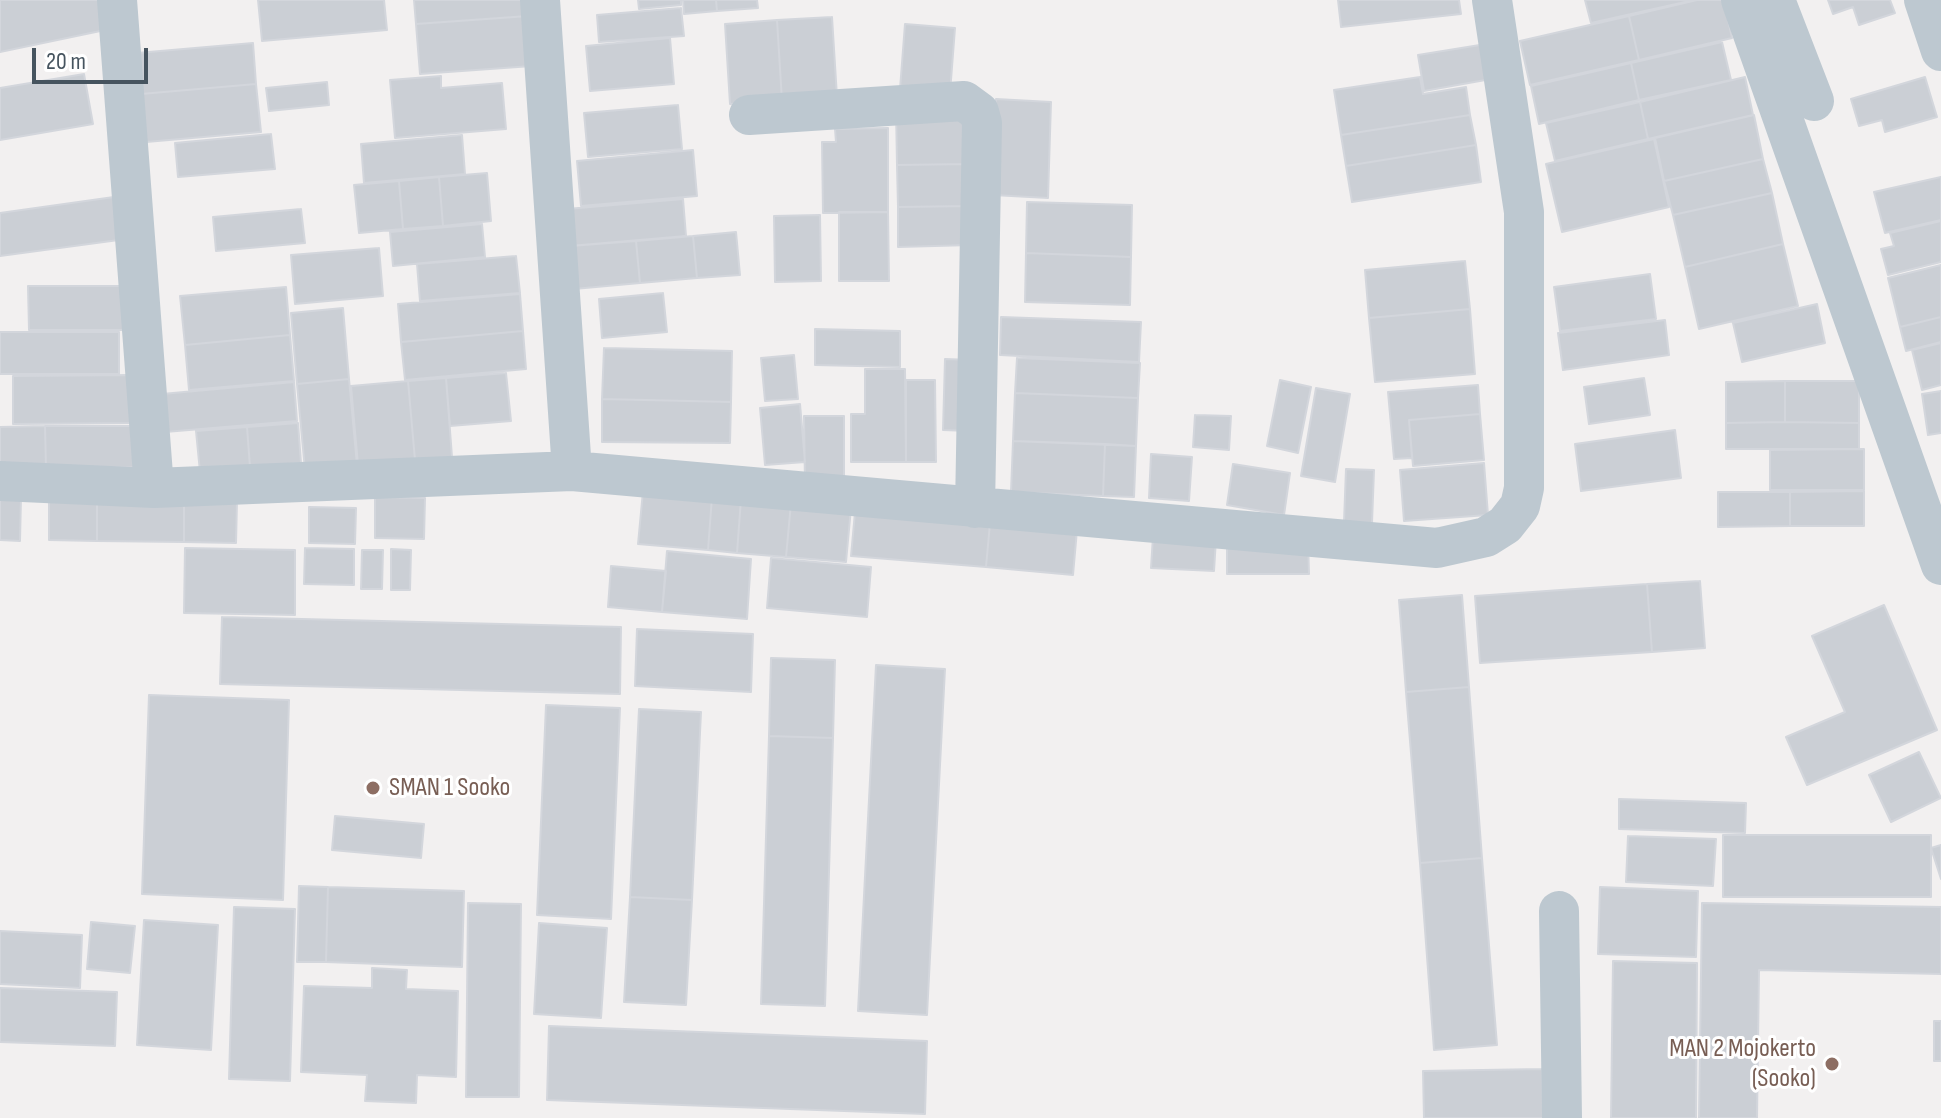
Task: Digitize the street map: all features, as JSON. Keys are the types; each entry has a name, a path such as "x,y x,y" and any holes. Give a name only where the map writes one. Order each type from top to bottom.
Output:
{"street":[{"path":"117,0 154,488"},
{"path":"540,0 572,471"},
{"path":"0,481 154,488 572,471 1437,548 1486,537 1505,525 1520,506 1524,488 1524,212 1492,0"},
{"path":"1741,0 1941,565"},
{"path":"1775,0 1814,101"},
{"path":"1924,0 1941,51"},
{"path":"749,115 964,101 979,112 982,123 975,508"},
{"path":"1559,911 1562,1118"}],"building":[{"path":"0,0 104,0 110,29 0,52"},
{"path":"258,0 384,0 387,30 262,41"},
{"path":"414,0 527,0 528,16 416,24"},
{"path":"638,0 681,0 681,5 639,9"},
{"path":"683,0 716,0 717,11 684,14"},
{"path":"716,0 757,0 758,8 717,11"},
{"path":"1338,0 1459,0 1461,14 1341,27"},
{"path":"1585,0 1694,0 1591,23"},
{"path":"1697,0 1724,0 1732,38 1639,60 1629,16"},
{"path":"1828,0 1890,0 1895,13 1859,25 1853,7 1833,14"},
{"path":"681,8 684,36 599,42 597,15"},
{"path":"528,16 532,66 420,74 416,24"},
{"path":"1629,16 1639,60 1530,85 1520,41"},
{"path":"832,17 837,97 782,101 777,20"},
{"path":"777,20 782,101 730,104 725,24"},
{"path":"905,24 955,28 950,93 900,89"},
{"path":"670,38 674,84 590,91 586,46"},
{"path":"1722,42 1731,80 1639,100 1631,63"},
{"path":"253,43 256,84 141,94 137,53"},
{"path":"1486,44 1491,79 1424,91 1418,55"},
{"path":"1631,63 1639,100 1539,124 1531,86"},
{"path":"84,74 93,124 0,140 0,88"},
{"path":"441,76 441,88 502,83 506,129 395,138 390,80"},
{"path":"1420,77 1423,94 1466,87 1470,115 1341,135 1334,90"},
{"path":"1745,77 1753,115 1648,139 1640,102"},
{"path":"1925,77 1937,117 1885,132 1882,120 1859,126 1851,99"},
{"path":"327,82 329,105 269,111 266,88"},
{"path":"256,84 261,132 146,142 141,94"},
{"path":"996,99 1051,102 1048,198 993,195"},
{"path":"1640,102 1648,139 1555,161 1546,123"},
{"path":"678,105 682,149 588,157 584,113"},
{"path":"968,108 969,164 897,165 896,109"},
{"path":"1470,115 1476,145 1346,166 1341,135"},
{"path":"1754,115 1763,159 1664,181 1655,138"},
{"path":"888,128 888,212 823,213 822,142 836,142 835,129"},
{"path":"271,134 275,169 178,177 175,143"},
{"path":"462,135 465,174 364,183 361,144"},
{"path":"1654,139 1669,207 1562,232 1546,164"},
{"path":"1476,145 1481,182 1352,202 1346,166"},
{"path":"693,150 697,196 581,206 577,161"},
{"path":"1763,159 1772,193 1673,215 1664,181"},
{"path":"969,164 970,206 898,207 897,165"},
{"path":"487,173 491,221 443,226 439,177"},
{"path":"439,177 443,226 403,229 399,181"},
{"path":"1941,177 1941,220 1885,233 1874,192"},
{"path":"399,181 403,229 359,233 354,185"},
{"path":"1772,193 1783,244 1685,267 1673,215"},
{"path":"121,196 126,239 0,256 0,213"},
{"path":"683,199 686,236 570,246 567,209"},
{"path":"1027,202 1132,205 1131,257 1026,253"},
{"path":"970,206 971,245 898,247 898,207"},
{"path":"301,209 305,243 216,251 213,217"},
{"path":"839,212 888,212 889,281 839,281"},
{"path":"820,215 821,281 775,282 774,216"},
{"path":"1941,221 1941,262 1888,275 1881,249 1894,246 1890,233"},
{"path":"482,224 485,257 393,266 390,232"},
{"path":"736,232 740,275 697,278 693,236"},
{"path":"693,236 697,278 640,283 636,241"},
{"path":"636,241 640,283 574,289 570,246"},
{"path":"1783,244 1798,306 1699,329 1685,267"},
{"path":"379,248 383,296 295,304 291,255"},
{"path":"1026,253 1131,257 1130,305 1025,302"},
{"path":"516,256 520,293 420,301 417,264"},
{"path":"1465,261 1470,309 1369,318 1365,270"},
{"path":"1941,265 1941,317 1900,327 1888,278"},
{"path":"1650,274 1656,319 1560,331 1554,287"},
{"path":"28,286 132,286 132,330 29,330"},
{"path":"286,287 290,335 185,345 180,296"},
{"path":"663,293 667,332 602,338 599,299"},
{"path":"520,294 523,331 401,342 398,304"},
{"path":"1817,304 1825,343 1742,362 1733,323"},
{"path":"343,308 349,379 297,384 291,313"},
{"path":"1470,309 1475,374 1375,382 1369,318"},
{"path":"1001,317 1141,322 1139,362 1000,355"},
{"path":"1941,317 1941,342 1906,351 1900,327"},
{"path":"1665,320 1669,355 1563,370 1558,333"},
{"path":"815,329 900,331 900,367 815,365"},
{"path":"523,331 526,369 405,380 401,342"},
{"path":"0,332 119,332 119,374 0,374"},
{"path":"290,335 294,381 189,390 185,345"},
{"path":"1941,343 1941,385 1922,390 1912,350"},
{"path":"604,348 732,351 731,402 602,399"},
{"path":"794,355 798,399 765,401 761,358"},
{"path":"1017,358 1140,363 1138,398 1015,393"},
{"path":"945,359 972,360 970,431 943,430"},
{"path":"865,369 905,369 906,462 851,462 851,414 865,414"},
{"path":"506,373 511,421 450,426 446,378"},
{"path":"134,375 134,423 13,424 13,376"},
{"path":"446,378 452,457 415,460 408,381"},
{"path":"1644,378 1650,415 1589,424 1584,387"},
{"path":"349,379 357,465 305,470 297,384"},
{"path":"906,380 935,380 936,462 906,462"},
{"path":"1280,380 1311,387 1298,453 1267,446"},
{"path":"408,381 415,460 358,465 351,386"},
{"path":"1785,381 1785,422 1726,423 1726,382"},
{"path":"1785,381 1859,381 1859,423 1785,422"},
{"path":"294,382 297,421 165,432 162,394"},
{"path":"1478,385 1480,414 1409,420 1412,458 1394,459 1388,392"},
{"path":"1316,388 1350,394 1335,482 1301,476"},
{"path":"1941,391 1941,433 1928,435 1922,394"},
{"path":"1015,393 1138,398 1136,446 1013,441"},
{"path":"602,399 731,402 730,443 602,442"},
{"path":"800,404 805,462 765,465 760,408"},
{"path":"1480,414 1484,460 1413,466 1409,420"},
{"path":"1195,415 1231,416 1229,450 1193,447"},
{"path":"804,416 844,416 844,485 805,485"},
{"path":"298,423 301,463 250,467 247,427"},
{"path":"1726,423 1859,423 1859,449 1726,449"},
{"path":"45,426 46,468 0,468 0,427"},
{"path":"45,426 136,426 136,467 46,468"},
{"path":"247,427 250,467 200,472 196,431"},
{"path":"1675,430 1681,478 1581,491 1575,444"},
{"path":"1013,441 1105,444 1103,496 1011,492"},
{"path":"1105,444 1136,446 1134,497 1103,496"},
{"path":"1864,449 1864,490 1770,490 1770,450"},
{"path":"1151,454 1192,457 1189,501 1149,498"},
{"path":"1484,463 1488,515 1404,521 1400,470"},
{"path":"1233,464 1290,473 1284,515 1227,505"},
{"path":"1346,469 1374,470 1372,523 1344,522"},
{"path":"643,491 712,497 708,550 638,544"},
{"path":"1864,491 1864,526 1790,526 1790,492"},
{"path":"1718,492 1790,492 1790,526 1718,527"},
{"path":"0,497 21,497 20,541 0,540"},
{"path":"375,497 425,498 424,539 375,538"},
{"path":"712,497 741,499 737,553 708,550"},
{"path":"49,498 97,499 97,541 49,540"},
{"path":"97,499 184,500 184,542 97,541"},
{"path":"741,499 791,503 786,557 737,553"},
{"path":"184,500 237,501 236,543 184,542"},
{"path":"791,503 851,508 846,562 786,557"},
{"path":"309,507 356,508 355,544 309,543"},
{"path":"855,512 990,523 986,567 851,556"},
{"path":"990,523 1077,530 1073,575 986,567"},
{"path":"1153,536 1216,539 1214,571 1151,568"},
{"path":"1308,540 1309,574 1227,574 1227,541"},
{"path":"185,548 295,550 295,615 184,613"},
{"path":"305,548 354,549 354,585 304,584"},
{"path":"391,549 411,550 410,590 391,590"},
{"path":"362,550 383,550 382,589 361,589"},
{"path":"667,551 751,559 747,619 662,612"},
{"path":"771,558 871,567 867,617 767,608"},
{"path":"611,566 666,571 662,612 608,607"},
{"path":"1700,581 1705,648 1652,652 1647,584"},
{"path":"1647,584 1652,652 1480,663 1475,596"},
{"path":"1462,595 1469,687 1406,692 1399,600"},
{"path":"1884,605 1937,730 1807,785 1786,737 1845,712 1812,636"},
{"path":"222,617 621,627 620,694 220,684"},
{"path":"637,629 753,634 751,692 635,686"},
{"path":"771,658 835,660 833,738 769,736"},
{"path":"876,665 945,669 927,1015 858,1011"},
{"path":"1469,687 1482,858 1420,863 1406,692"},
{"path":"149,695 289,700 283,900 142,894"},
{"path":"546,705 620,708 611,919 537,915"},
{"path":"639,709 701,712 692,900 630,897"},
{"path":"769,736 833,738 825,1006 761,1004"},
{"path":"1919,752 1941,798 1891,822 1869,775"},
{"path":"1619,799 1746,803 1745,833 1619,829"},
{"path":"335,816 424,824 421,858 332,850"},
{"path":"1723,835 1931,835 1931,897 1723,897"},
{"path":"1628,836 1716,839 1713,886 1626,882"},
{"path":"1941,845 1941,879 1931,848"},
{"path":"1482,858 1497,1045 1434,1050 1420,863"},
{"path":"299,886 328,887 326,962 297,962"},
{"path":"328,887 464,891 462,967 326,962"},
{"path":"1600,887 1698,891 1696,957 1598,954"},
{"path":"630,897 692,900 686,1005 624,1002"},
{"path":"468,903 521,904 519,1097 466,1097"},
{"path":"1702,903 1941,907 1941,974 1759,970 1757,1118 1699,1118"},
{"path":"234,907 295,909 290,1081 229,1079"},
{"path":"144,920 218,925 211,1050 137,1045"},
{"path":"91,922 135,926 130,973 87,969"},
{"path":"539,923 607,928 601,1018 534,1014"},
{"path":"0,931 82,935 80,988 0,984"},
{"path":"1613,961 1697,963 1696,1118 1611,1118"},
{"path":"372,968 407,970 406,989 458,991 456,1077 417,1075 416,1103 365,1101 367,1075 301,1072 304,986 372,988"},
{"path":"0,988 117,992 115,1046 0,1042"},
{"path":"1934,1021 1941,1021 1941,1061 1934,1061"},
{"path":"549,1026 927,1041 925,1114 547,1100"},
{"path":"1542,1069 1543,1118 1424,1118 1423,1071"}],"place":[{"name":"SMAN 1 Sooko","path":"373,788"},
{"name":"MAN 2 Mojokerto (Sooko)","path":"1832,1064"}]}
